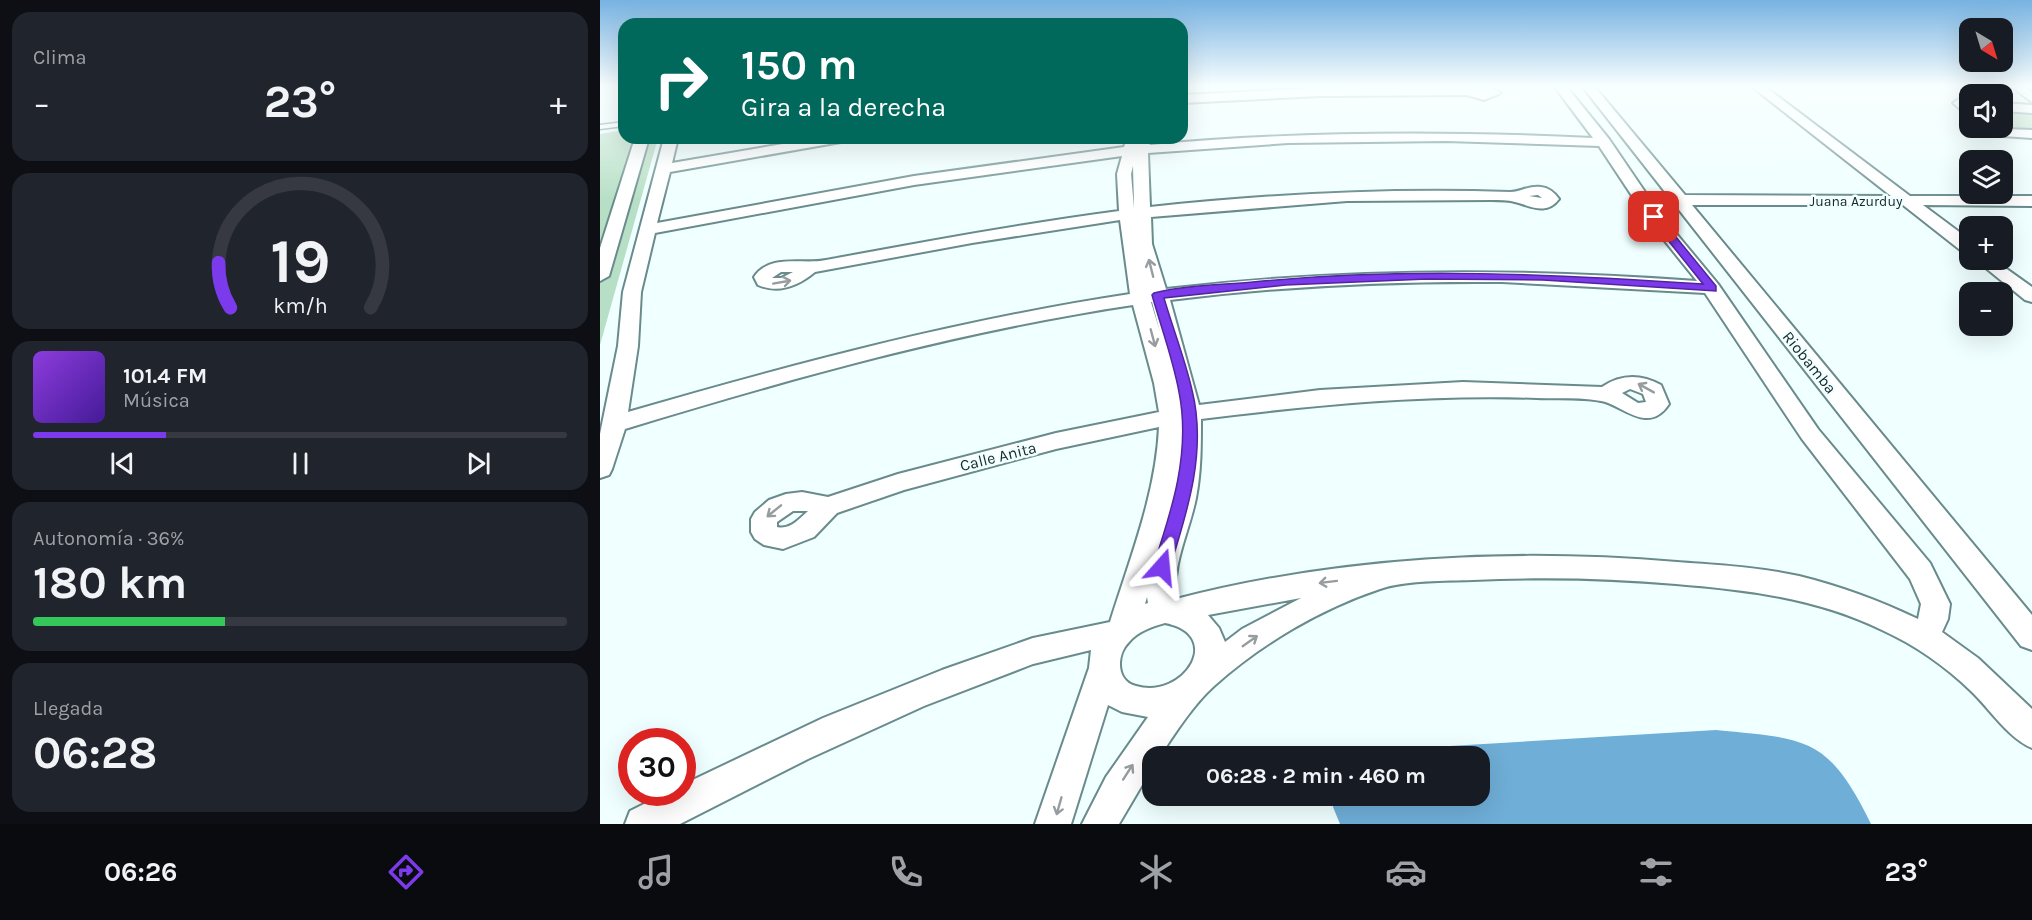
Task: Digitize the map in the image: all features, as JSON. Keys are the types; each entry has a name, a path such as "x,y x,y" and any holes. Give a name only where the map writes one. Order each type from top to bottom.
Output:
{"street":[{"path":"1590,124 1654,217 1712,288 1810,434 1933,591 1937,609 1934,622 1923,637"},
{"name":"Riobamba","path":"1619,124 2032,637"},
{"path":"1807,124 1959,241"},
{"path":"2013,132 2032,134"},
{"path":"1188,143 1363,137 1492,137 1604,142"},
{"path":"600,276 640,144"},
{"path":"600,470 615,424 628,346 632,292 670,144"},
{"path":"664,169 808,144"},
{"path":"648,230 914,179 1137,144"},
{"path":"1100,824 1118,787 1147,743 1197,683 1209,662 1211,648 1207,634 1200,623 1188,616 1169,611 1161,597 1161,575 1183,500 1189,464 1180,415 1165,383 1150,296 1135,281 1134,212 1124,174 1137,144"},
{"path":"808,269 957,239 1134,212 1358,197 1516,197"},
{"name":"Juana Azurduy","path":"1680,200 2032,201"},
{"path":"1997,270 2032,296"},
{"path":"615,424 867,352 1050,312 1150,296 1286,282 1427,275 1554,277 1712,288"},
{"name":"Calle Anita","path":"828,506 958,466 1180,415 1310,398 1393,392 1524,389 1607,394"},
{"path":"1053,824 1103,671 1107,646 1120,630 1166,474 1180,415"},
{"path":"643,824 775,756 920,693 1006,661 1120,630 1151,613 1311,584 1434,570 1610,568 1747,580 1797,587 1839,600 1923,637 2000,698 2032,732"},
{"path":"1103,671 1109,686 1121,697 1137,703 1156,704 1175,699 1253,638 1295,613 1378,577"}],"lane":[{"path":"600,127 618,125"}],"green space":[{"path":"2013,124 2032,124 2032,132 2013,131"},
{"path":"618,131 618,144 656,144 600,345 600,134"}],"water":[{"path":"1716,730 1773,736 1794,740 1812,747 1827,758 1856,795 1871,824 1340,824 1333,806 1490,806 1490,746 1450,746"}],"route":[{"path":"1162,567 1183,500 1189,464 1190,414 1178,360 1158,295 1286,282 1427,275 1543,276 1712,288 1654,217"}]}
